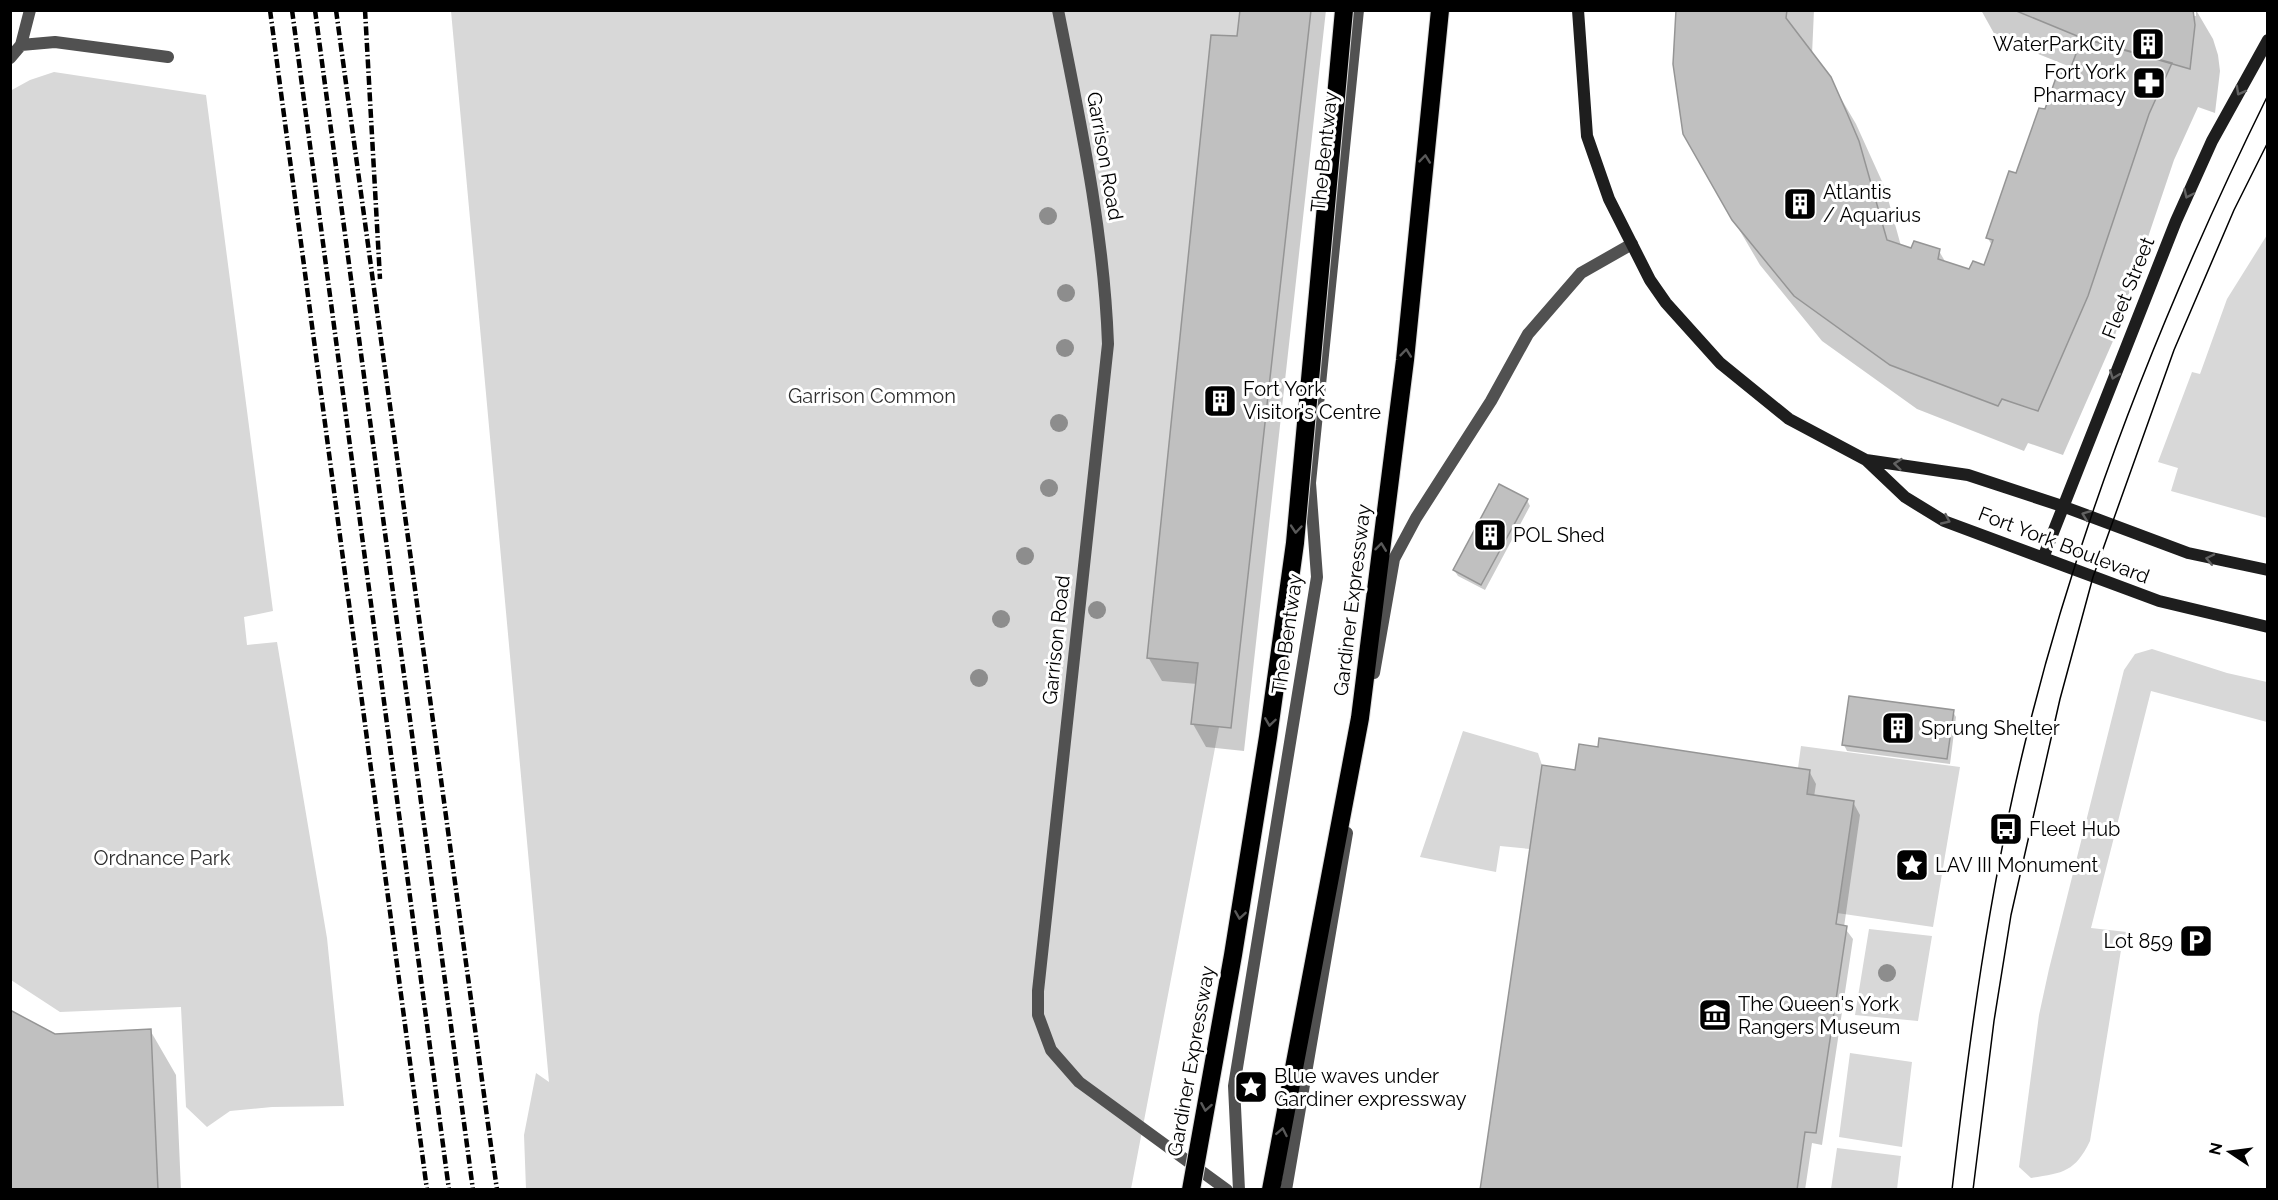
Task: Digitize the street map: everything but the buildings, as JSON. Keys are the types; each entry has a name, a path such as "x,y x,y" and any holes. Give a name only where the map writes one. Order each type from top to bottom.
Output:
{"highway":[{"name":"Gardiner Expressway","path":"1191,1190 1233,955 1268,737 1295,543 1344,10"},
{"name":"Gardiner Expressway","path":"1271,1190 1360,718 1405,360 1440,10"}],"street":[{"path":"10,58 21,45 30,10"},
{"name":"Garrison Road","path":"1058,10 1083,134 1104,266 1108,344 1038,991 1038,1015 1052,1050 1079,1082 1227,1190"},
{"name":"The Bentway","path":"1239,1190 1234,1086 1317,577 1310,483 1358,10"},
{"name":"Fort York Boulevard","path":"1578,10 1587,136 1609,199 1666,303 1720,363 1789,419 1866,460 1905,497 1944,521 2159,601 2268,627"},
{"name":"Fleet Street","path":"2043,558 2176,220 2212,141 2268,40"},
{"path":"21,45 55,42 168,57"},
{"path":"1286,1190 1394,560 1416,518 1491,401 1528,334 1581,273 1632,244"},
{"name":"Fort York Boulevard","path":"1866,460 1968,476 2062,506 2205,559 2268,570"}],"green space":[{"name":"Garrison Common","path":"451,11 1293,11 1276,258 1219,727 1131,1189 526,1189 524,1135 536,1073 549,1082"},
{"name":"Ordnance Park","path":"54,72 206,95 273,611 244,617 247,645 277,642 327,938 344,1106 272,1107 230,1111 207,1127 186,1107 181,1007 60,1012 11,980 10,91 30,80"},
{"path":"2267,235 2267,518 2171,491 2178,468 2158,462 2192,372 2200,374 2227,299"},
{"path":"2152,649 2227,673 2267,682 2267,722 2151,691 2091,928 2127,932 2121,950 2090,1141 2079,1159 2067,1169 2031,1178 2019,1167 2039,1015 2049,969 2124,670 2135,654"},
{"path":"1463,731 1538,753 1542,765 1530,849 1500,846 1496,872 1420,857"},
{"path":"1801,746 1960,767 1933,927 1837,913 1807,794 1810,770 1798,768"},
{"path":"1869,929 1932,936 1918,1021 1855,1015"},
{"path":"1850,1053 1912,1062 1902,1147 1839,1137"},
{"path":"1837,1148 1901,1156 1897,1189 1831,1189"}],"tram line":[{"path":"1952,1190 1973,1023 1990,912 2024,747 2046,663 2098,496 2128,414 2194,253 2268,95"},
{"path":"1973,1190 1994,1021 2011,915 2060,699 2093,577 2174,350 2234,210 2268,142"}],"railway":[{"path":"270,10 427,1190"},
{"path":"292,10 449,1190"},
{"path":"315,10 473,1190"},
{"path":"336,10 497,1190"},
{"path":"365,10 380,279"}],"place":[{"name":"WaterParkCity","path":"2148,44"},
{"name":"Fort York Pharmacy","path":"2149,83"},
{"name":"Atlantis / Aquarius","path":"1800,204"},
{"name":"Fort York Visitor's Centre","path":"1220,401"},
{"name":"POL Shed","path":"1490,535"},
{"name":"Sprung Shelter","path":"1898,728"},
{"name":"Fleet Hub","path":"2006,829"},
{"name":"LAV III Monument","path":"1912,865"},
{"name":"Lot 859","path":"2196,941"},
{"name":"The Queen's York Rangers Museum","path":"1715,1015"},
{"name":"Blue waves under Gardiner expressway","path":"1251,1087"}]}
